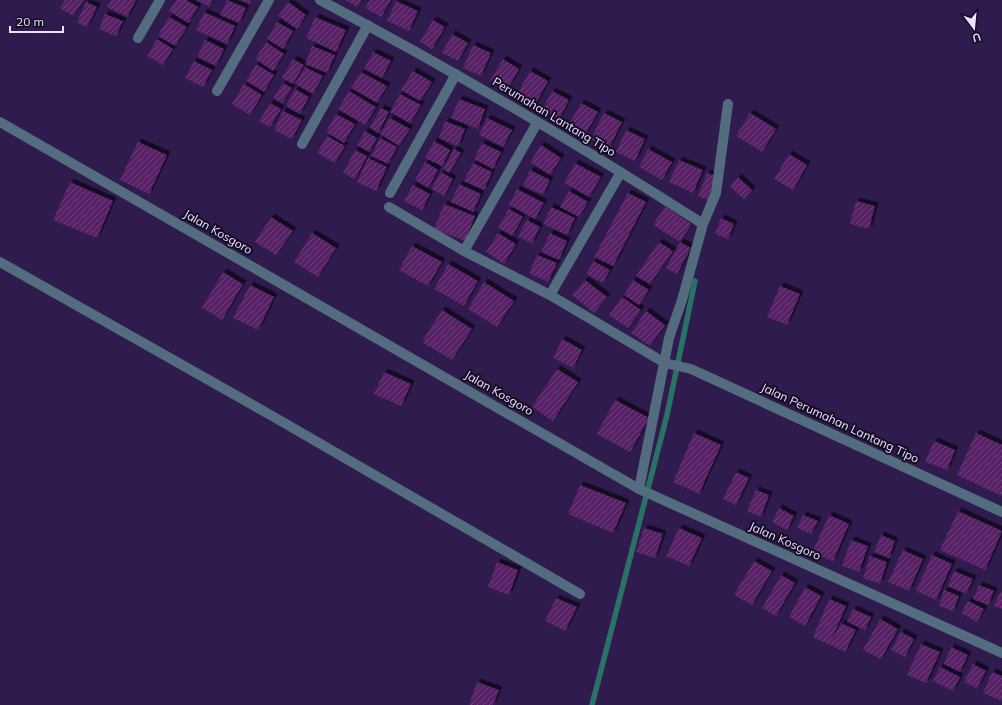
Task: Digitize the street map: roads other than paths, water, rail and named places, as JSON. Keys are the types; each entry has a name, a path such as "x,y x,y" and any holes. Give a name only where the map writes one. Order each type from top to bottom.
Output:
{"street":[{"path":"138,38 160,0"},
{"path":"216,90 269,0"},
{"name":"Perumahan Lantang Tipo","path":"320,0 456,74 621,172 703,224"},
{"path":"302,144 368,26"},
{"path":"390,193 456,74"},
{"path":"639,489 669,338 682,300 703,224 716,193 728,104"},
{"name":"Jalan Kosgoro","path":"0,122 639,489 1002,653"},
{"path":"464,251 537,123"},
{"path":"550,295 621,172"},
{"name":"Jalan Perumahan Lantang Tipo","path":"390,207 464,251 550,295 665,363 691,369 1002,512"},
{"path":"0,262 274,417 580,594"}],"waterway":[{"path":"592,705 667,415 695,281"}]}
